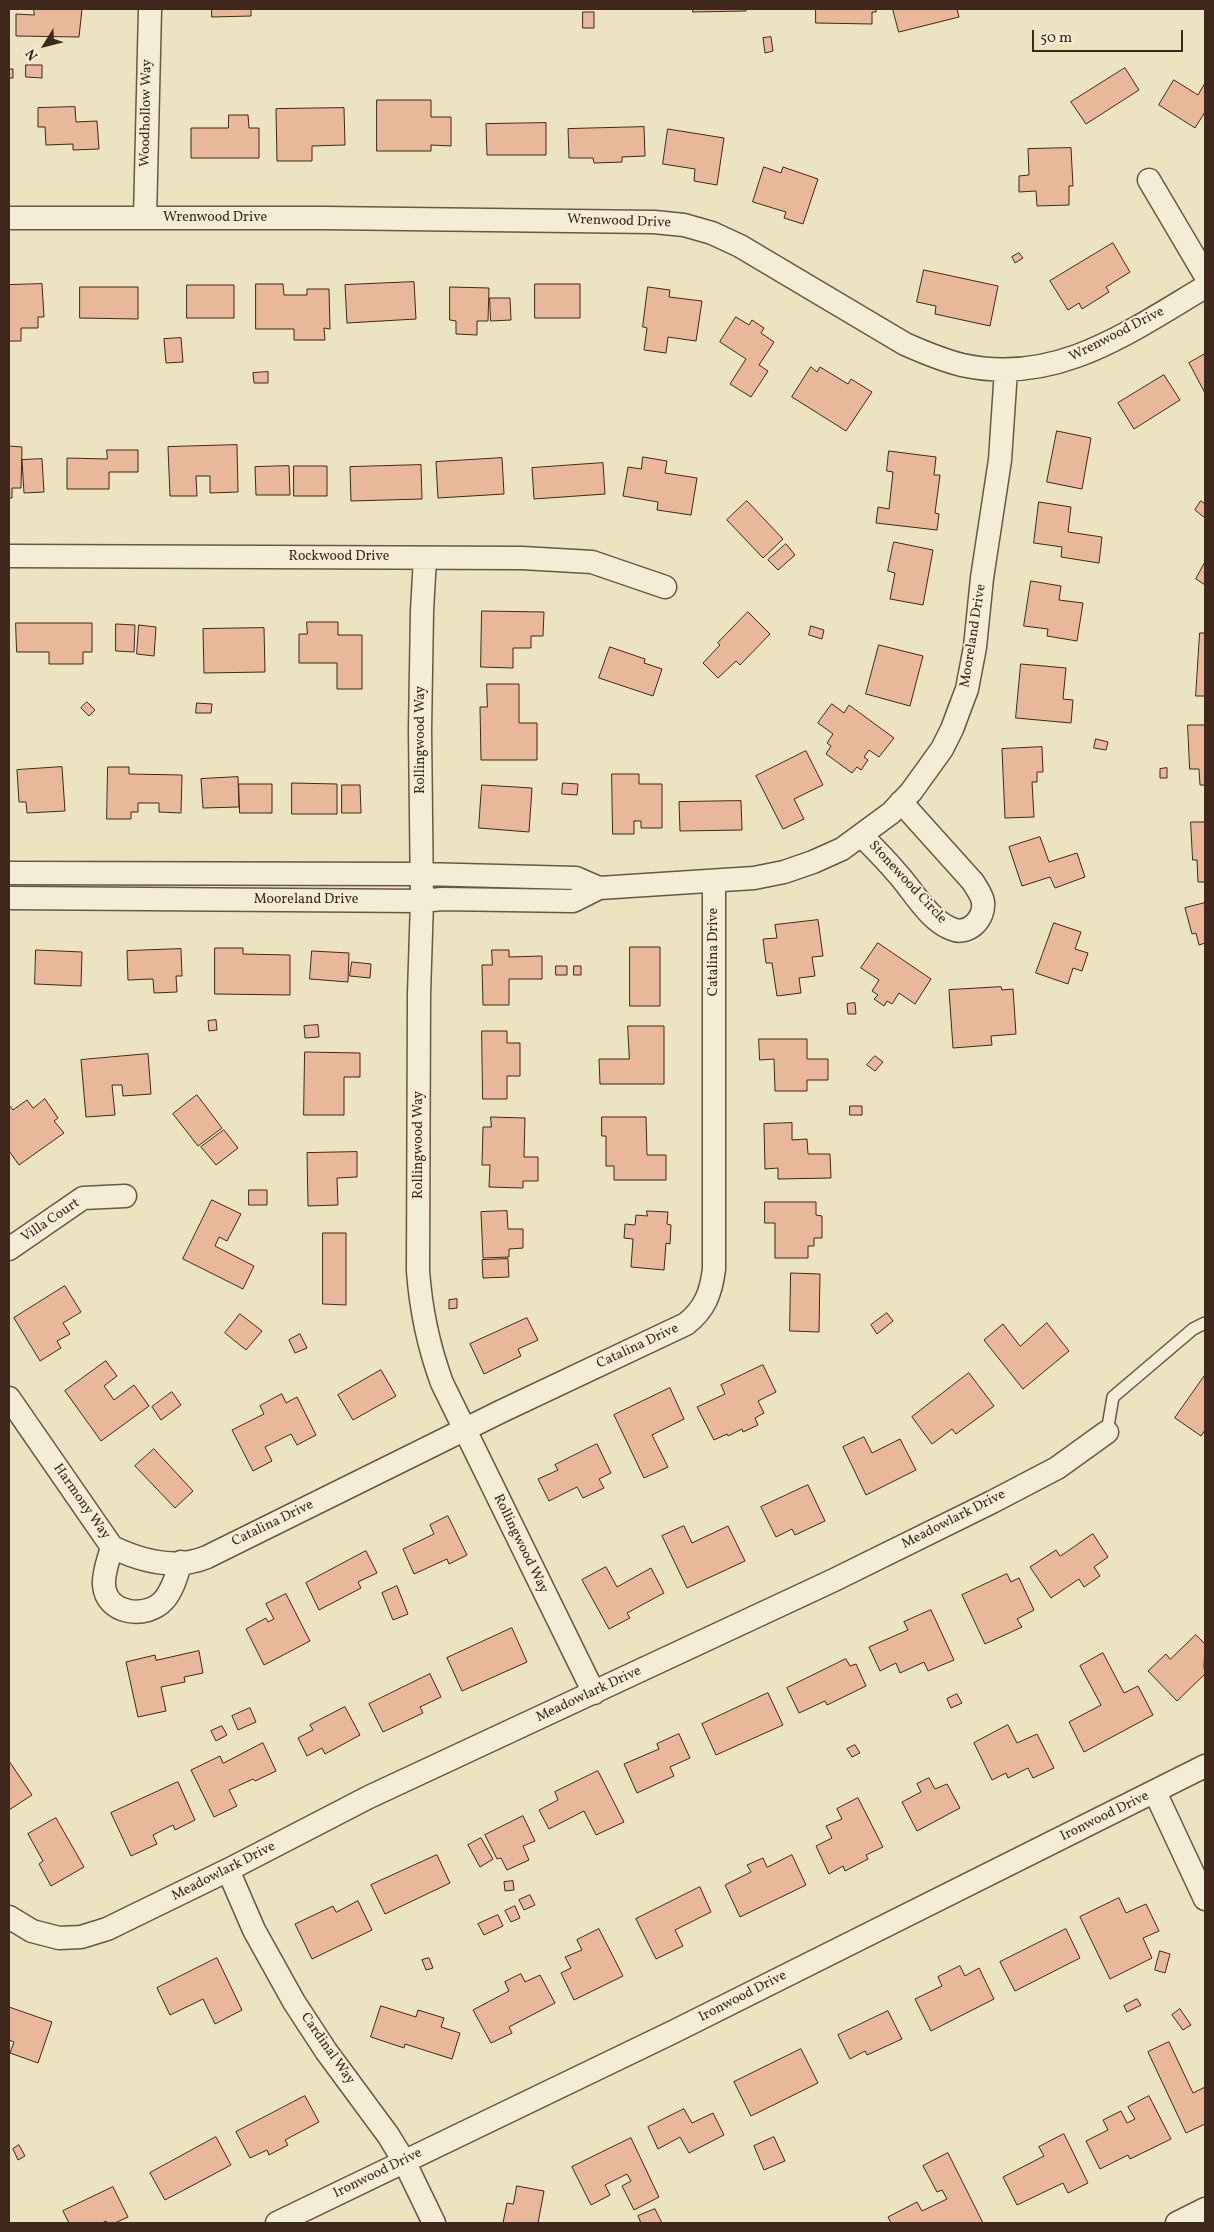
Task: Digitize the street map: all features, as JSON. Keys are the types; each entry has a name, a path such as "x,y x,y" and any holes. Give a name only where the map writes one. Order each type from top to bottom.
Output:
{"street":[{"name":"Woodhollow Way","path":"145,218 150,9"},
{"path":"1149,180 1205,275"},
{"name":"Wrenwood Drive","path":"9,218 623,221 684,225 712,233 740,246 905,344 933,356 962,365 1006,370 1049,366 1078,357 1130,331 1205,287"},
{"name":"Mooreland Drive","path":"9,898 573,901 599,888 754,878 784,872 842,849 862,836 901,802 942,749 952,729 967,689 975,647 1000,460 1006,370"},
{"name":"Rockwood Drive","path":"9,556 522,558 592,562 665,587"},
{"name":"Rollingwood Way","path":"426,558 422,611 422,901 419,994 418,1271 424,1329 442,1383 464,1431 594,1693"},
{"name":"Stonewood Circle","path":"862,836 897,872 933,916 950,929 967,930 981,917 984,905 982,896 973,882 901,802"},
{"name":"Mooreland Drive","path":"9,874 421,874 576,878 599,888"},
{"name":"Catalina Drive","path":"181,1562 207,1557 598,1365 686,1324 698,1315 707,1302 712,1286 714,1249 714,882"},
{"name":"Villa Court","path":"9,1249 83,1198 125,1196"},
{"name":"Harmony Way","path":"9,1398 112,1547 132,1557 148,1561 181,1562"},
{"name":"Meadowlark Drive","path":"9,1917 32,1931 62,1938 81,1937 107,1929 228,1870 368,1797 834,1580 992,1502 1057,1468 1107,1432"},
{"path":"112,1547 104,1587 115,1604 129,1612 149,1610 160,1604 169,1593 181,1562"},
{"name":"Ironwood Drive","path":"277,2223 673,2032 1205,1766"},
{"path":"1155,1792 1205,1899"},
{"name":"Cardinal Way","path":"228,1870 254,1930 294,2002 326,2051 376,2116 404,2161 434,2223"},
{"path":"1177,2223 1205,2210"}],"lane":[{"path":"1107,1432 1113,1397 1193,1329 1205,1323"}],"building":[{"path":"34,9 82,9 79,37 16,36 16,14 34,15"},
{"path":"212,9 251,9 251,16 212,17"},
{"path":"693,9 746,9 746,11 693,12"},
{"path":"816,9 876,9 876,12 872,12 872,24 816,23"},
{"path":"893,9 957,9 959,17 899,32"},
{"path":"583,12 594,12 594,28 583,28"},
{"path":"771,37 773,51 765,53 763,38"},
{"path":"26,65 42,65 42,78 26,77"},
{"path":"1125,68 1139,90 1086,124 1071,102"},
{"path":"9,69 13,69 13,78 9,78"},
{"path":"1174,80 1198,95 1205,83 1205,112 1195,128 1159,105"},
{"path":"377,100 431,100 431,117 451,117 451,146 431,145 431,151 377,151"},
{"path":"75,107 76,122 97,121 99,149 73,150 73,144 46,145 45,127 38,127 38,108"},
{"path":"344,108 345,145 312,146 312,161 277,161 276,109"},
{"path":"229,115 248,115 249,128 259,128 259,158 191,158 191,128 228,128"},
{"path":"546,123 546,155 487,155 486,124"},
{"path":"644,127 645,156 622,157 622,162 594,163 593,158 569,158 568,129"},
{"path":"668,129 724,138 717,185 694,181 695,169 663,164"},
{"path":"1071,148 1073,186 1069,186 1069,205 1037,206 1036,191 1019,192 1019,176 1029,175 1028,149"},
{"path":"764,167 781,173 783,167 818,179 803,224 784,218 786,212 753,202"},
{"path":"1113,243 1130,272 1106,287 1109,292 1082,309 1079,303 1068,310 1050,281"},
{"path":"1019,253 1023,258 1015,263 1012,257"},
{"path":"924,270 998,286 990,326 935,314 936,306 917,302"},
{"path":"414,282 416,319 347,323 345,285"},
{"path":"42,284 44,317 38,317 38,328 21,328 21,341 9,341 9,285"},
{"path":"256,284 283,284 284,295 307,295 307,289 329,289 330,329 324,328 325,340 294,340 294,329 256,329"},
{"path":"535,284 580,284 580,318 535,318"},
{"path":"187,285 234,285 234,318 187,318"},
{"path":"80,287 138,287 138,319 80,318"},
{"path":"450,287 489,288 488,321 477,321 477,335 456,334 456,321 450,320"},
{"path":"648,287 670,290 669,297 702,301 696,341 668,337 666,353 644,350 647,328 643,327"},
{"path":"490,298 510,298 511,320 491,321"},
{"path":"736,317 749,325 752,320 764,328 761,333 774,342 759,365 768,371 751,397 730,384 746,359 720,342"},
{"path":"181,338 183,362 166,363 164,339"},
{"path":"1205,354 1205,393 1189,363"},
{"path":"811,367 817,372 820,367 848,384 851,379 872,392 846,431 792,397"},
{"path":"268,372 268,383 254,383 253,373"},
{"path":"1164,375 1180,400 1134,429 1118,403"},
{"path":"1057,431 1091,438 1082,489 1047,482"},
{"path":"237,445 238,492 210,493 210,476 196,476 197,496 170,496 168,447"},
{"path":"9,446 22,447 21,488 12,488 12,498 9,498"},
{"path":"107,450 138,450 138,472 109,472 109,489 67,489 67,458 107,459"},
{"path":"889,451 936,457 934,475 940,475 935,513 939,514 937,530 876,523 878,507 889,509 893,472 887,471"},
{"path":"643,457 667,461 665,473 697,478 691,515 657,510 658,502 623,496 628,467 641,469"},
{"path":"502,458 504,494 438,498 436,462"},
{"path":"42,459 44,492 24,493 22,460"},
{"path":"603,463 605,494 534,499 532,468"},
{"path":"421,465 422,499 351,501 350,467"},
{"path":"289,466 290,495 256,495 255,467"},
{"path":"294,466 327,466 327,496 294,496"},
{"path":"747,501 783,539 763,558 727,520"},
{"path":"1201,501 1205,504 1205,518 1195,510"},
{"path":"1039,502 1071,507 1068,532 1102,537 1099,563 1061,557 1062,547 1034,543"},
{"path":"894,542 933,550 923,605 890,599 895,573 888,571"},
{"path":"786,544 795,555 778,570 768,560"},
{"path":"1205,562 1205,585 1196,579"},
{"path":"1031,581 1061,586 1059,600 1083,603 1077,641 1047,636 1048,629 1024,626"},
{"path":"482,611 544,612 543,636 531,636 531,648 513,648 513,668 481,667"},
{"path":"748,612 770,634 740,665 736,661 718,678 703,663 720,645 718,643"},
{"path":"307,622 338,622 338,635 362,635 362,689 337,689 337,663 299,663 299,634 307,634"},
{"path":"16,623 92,623 92,652 83,652 83,664 49,664 49,652 17,652"},
{"path":"116,624 135,625 134,652 116,651"},
{"path":"139,625 156,627 154,656 137,654"},
{"path":"811,626 824,630 822,639 809,635"},
{"path":"264,628 265,672 204,673 203,629"},
{"path":"1200,633 1205,633 1205,696 1196,696"},
{"path":"879,645 923,656 910,706 866,694"},
{"path":"610,647 645,659 644,663 662,669 653,696 599,678"},
{"path":"1021,664 1066,668 1063,699 1073,700 1071,723 1016,718"},
{"path":"487,684 519,684 519,723 537,723 537,760 481,760 480,707 487,707"},
{"path":"87,702 95,710 89,716 81,708"},
{"path":"197,703 212,704 211,713 196,713"},
{"path":"832,704 844,713 849,705 894,738 879,757 869,750 864,757 868,760 861,770 857,767 852,773 826,754 831,746 827,743 833,734 818,723"},
{"path":"1188,725 1205,725 1205,785 1200,785 1199,769 1190,769"},
{"path":"1096,739 1108,742 1106,750 1094,748"},
{"path":"1042,747 1043,772 1037,772 1037,782 1032,782 1034,817 1005,818 1002,749"},
{"path":"806,751 823,785 794,799 804,819 783,829 756,776"},
{"path":"62,767 65,811 27,813 26,802 19,802 17,770"},
{"path":"108,767 129,767 129,774 182,775 181,813 159,812 159,803 138,803 138,812 131,812 131,819 107,819"},
{"path":"1167,768 1167,778 1160,778 1160,769"},
{"path":"612,774 639,774 639,784 662,784 662,828 641,828 641,821 634,821 634,834 613,834"},
{"path":"238,777 239,807 203,808 201,779"},
{"path":"292,783 337,784 337,814 292,814"},
{"path":"563,783 578,784 577,795 562,794"},
{"path":"239,784 272,784 272,813 240,813"},
{"path":"342,785 360,785 361,813 342,813"},
{"path":"482,785 532,788 529,832 479,828"},
{"path":"741,801 742,830 680,831 679,802"},
{"path":"1191,822 1205,822 1205,882 1198,882 1197,860 1193,860"},
{"path":"1040,837 1049,862 1077,853 1085,877 1055,888 1050,877 1022,886 1009,847"},
{"path":"1205,903 1205,943 1199,945 1196,933 1192,934 1185,908"},
{"path":"818,920 823,956 812,957 815,976 799,978 801,993 777,996 772,963 766,963 763,939 777,938 775,925"},
{"path":"1054,923 1081,932 1075,949 1088,953 1082,971 1073,968 1068,984 1036,973"},
{"path":"878,943 931,979 915,1004 899,993 892,1004 887,1001 884,1006 874,999 878,995 872,991 879,980 861,968"},
{"path":"630,947 660,947 660,1006 630,1006"},
{"path":"215,948 243,948 243,954 290,955 290,995 215,994"},
{"path":"181,949 182,976 176,976 177,992 154,993 153,979 128,980 127,951"},
{"path":"36,950 82,952 81,986 35,984"},
{"path":"492,950 509,950 509,957 542,956 542,979 509,979 509,1005 483,1005 482,965 492,965"},
{"path":"312,951 349,953 348,982 310,979"},
{"path":"352,962 371,964 370,978 350,976"},
{"path":"556,966 567,966 567,975 556,975"},
{"path":"574,966 581,966 581,975 574,975"},
{"path":"1001,987 1002,990 1013,989 1016,1034 991,1036 992,1045 953,1048 949,990"},
{"path":"855,1003 856,1014 848,1014 847,1004"},
{"path":"216,1020 217,1030 209,1031 208,1021"},
{"path":"318,1025 319,1037 305,1038 304,1026"},
{"path":"628,1026 664,1026 664,1084 600,1084 599,1059 629,1059"},
{"path":"482,1031 507,1031 507,1043 520,1043 520,1076 507,1076 507,1099 483,1099"},
{"path":"759,1039 807,1039 807,1059 828,1059 828,1080 807,1080 807,1091 775,1091 774,1059 760,1060"},
{"path":"305,1052 360,1053 360,1077 344,1077 344,1115 304,1115"},
{"path":"148,1054 151,1094 123,1096 122,1085 112,1085 115,1115 86,1117 81,1060"},
{"path":"875,1056 883,1062 875,1071 867,1065"},
{"path":"197,1095 222,1128 198,1146 173,1114"},
{"path":"45,1099 58,1118 54,1121 64,1133 19,1165 9,1151 9,1105 13,1110 27,1100 33,1108"},
{"path":"850,1106 862,1106 862,1115 850,1115"},
{"path":"491,1117 525,1118 524,1157 538,1157 538,1181 523,1181 523,1188 489,1187 490,1165 482,1165 483,1127 491,1127"},
{"path":"602,1117 646,1117 647,1155 666,1155 666,1180 614,1180 614,1166 606,1166 606,1136 602,1136"},
{"path":"792,1123 792,1140 807,1139 808,1154 830,1154 831,1178 778,1179 778,1168 765,1169 764,1124"},
{"path":"224,1130 238,1148 216,1165 201,1147"},
{"path":"357,1152 357,1177 337,1178 338,1205 308,1206 307,1153"},
{"path":"249,1190 267,1190 267,1205 249,1205"},
{"path":"212,1200 241,1214 227,1241 219,1237 215,1246 254,1266 243,1289 183,1259"},
{"path":"765,1202 816,1202 816,1215 822,1216 822,1238 814,1238 814,1246 808,1246 808,1258 775,1258 775,1223 765,1223"},
{"path":"507,1211 508,1229 523,1229 523,1248 509,1249 509,1257 483,1258 481,1212"},
{"path":"647,1211 668,1212 667,1224 671,1225 670,1244 666,1243 664,1270 631,1267 633,1239 624,1238 625,1224 635,1225 636,1215 647,1216"},
{"path":"323,1233 346,1233 346,1305 323,1304"},
{"path":"508,1259 509,1277 483,1278 482,1260"},
{"path":"791,1273 820,1274 819,1332 790,1331"},
{"path":"65,1286 81,1312 63,1323 70,1334 57,1341 61,1348 40,1361 14,1318"},
{"path":"457,1299 457,1308 449,1309 449,1300"},
{"path":"887,1313 893,1321 877,1334 871,1325"},
{"path":"240,1314 262,1331 246,1350 225,1333"},
{"path":"527,1318 538,1340 518,1349 521,1356 484,1374 470,1344"},
{"path":"1047,1323 1069,1351 1023,1389 984,1340 1003,1324 1020,1346"},
{"path":"300,1334 307,1348 295,1353 289,1340"},
{"path":"106,1361 117,1376 104,1386 114,1400 134,1385 149,1406 101,1441 65,1391"},
{"path":"763,1365 776,1392 758,1401 764,1413 755,1418 758,1425 743,1432 742,1429 714,1440 697,1407 725,1394 721,1385"},
{"path":"381,1370 396,1396 353,1420 338,1395"},
{"path":"969,1373 994,1406 956,1434 952,1429 932,1444 912,1417"},
{"path":"1205,1375 1205,1430 1201,1436 1175,1418"},
{"path":"670,1388 684,1419 652,1435 668,1467 644,1478 614,1415"},
{"path":"172,1392 181,1405 161,1420 152,1407"},
{"path":"282,1394 286,1403 297,1397 316,1435 297,1445 291,1434 265,1447 272,1461 253,1471 232,1430 264,1414 260,1406"},
{"path":"864,1437 872,1453 900,1439 916,1470 866,1495 843,1447"},
{"path":"597,1444 611,1473 599,1479 604,1488 583,1498 577,1487 549,1501 538,1479 558,1470 555,1465"},
{"path":"154,1449 193,1491 175,1508 135,1466"},
{"path":"808,1485 825,1521 795,1535 792,1529 776,1537 761,1507"},
{"path":"448,1516 467,1555 449,1564 447,1559 414,1574 403,1549 434,1534 430,1525"},
{"path":"684,1526 692,1543 728,1526 745,1561 687,1588 662,1536"},
{"path":"1093,1534 1108,1557 1094,1567 1100,1576 1084,1587 1079,1579 1051,1598 1030,1567 1056,1550 1060,1556"},
{"path":"366,1551 377,1573 358,1582 361,1588 319,1610 306,1583"},
{"path":"606,1567 617,1587 651,1568 664,1593 627,1613 630,1618 609,1629 582,1580"},
{"path":"1007,1574 1011,1582 1019,1578 1034,1610 1017,1619 1022,1627 985,1644 962,1595"},
{"path":"397,1586 408,1614 393,1620 382,1593"},
{"path":"286,1594 310,1641 264,1665 246,1629 266,1618 268,1622 274,1619 266,1604"},
{"path":"931,1610 954,1660 928,1671 924,1662 900,1673 896,1663 880,1671 869,1647 908,1630 904,1622"},
{"path":"512,1628 527,1662 462,1691 447,1658"},
{"path":"1196,1635 1205,1644 1205,1674 1177,1701 1148,1671 1166,1654 1170,1659"},
{"path":"199,1651 203,1673 184,1677 185,1682 161,1687 166,1711 138,1717 126,1662 155,1655 156,1660"},
{"path":"1103,1653 1124,1693 1138,1686 1153,1715 1084,1752 1069,1722 1101,1705 1080,1666"},
{"path":"846,1659 850,1666 856,1664 866,1686 827,1705 825,1701 799,1713 787,1688"},
{"path":"430,1674 441,1697 420,1707 423,1713 383,1732 369,1704"},
{"path":"768,1693 783,1725 716,1755 702,1724"},
{"path":"957,1694 962,1703 951,1708 947,1699"},
{"path":"345,1707 360,1735 325,1754 322,1748 307,1756 298,1738 313,1730 310,1725"},
{"path":"250,1708 256,1722 238,1730 232,1716"},
{"path":"1008,1725 1017,1743 1037,1734 1054,1768 1033,1778 1028,1768 1008,1778 1006,1773 992,1780 974,1743"},
{"path":"222,1726 227,1735 216,1741 211,1731"},
{"path":"679,1734 690,1758 670,1767 674,1776 637,1793 624,1764 659,1749 657,1744"},
{"path":"263,1743 276,1771 229,1790 237,1806 214,1817 191,1770 220,1756 223,1763"},
{"path":"855,1745 860,1753 852,1757 847,1749"},
{"path":"9,1761 32,1795 9,1810"},
{"path":"598,1771 624,1822 596,1835 584,1811 549,1829 539,1810 558,1800 555,1792"},
{"path":"929,1778 935,1789 947,1784 960,1808 917,1831 902,1802 921,1792 917,1784"},
{"path":"178,1782 195,1820 175,1830 173,1825 153,1835 157,1844 131,1856 111,1813"},
{"path":"858,1798 883,1847 866,1855 868,1859 845,1871 843,1866 829,1874 816,1846 832,1838 826,1826 842,1819 837,1809"},
{"path":"523,1816 535,1841 523,1846 529,1860 507,1870 501,1858 497,1859 485,1835"},
{"path":"56,1818 84,1867 51,1886 39,1864 43,1861 28,1834"},
{"path":"481,1838 493,1859 480,1867 468,1845"},
{"path":"437,1855 450,1883 385,1914 371,1885"},
{"path":"792,1855 806,1885 740,1917 725,1885 751,1872 747,1865 763,1858 767,1867"},
{"path":"513,1881 514,1890 505,1891 504,1882"},
{"path":"700,1887 711,1912 675,1930 683,1946 656,1959 636,1919"},
{"path":"530,1895 535,1905 524,1910 519,1900"},
{"path":"1119,1898 1126,1913 1146,1904 1159,1931 1143,1938 1152,1958 1110,1979 1080,1917"},
{"path":"358,1901 372,1930 312,1959 295,1924 333,1906 336,1912"},
{"path":"515,1906 520,1918 511,1922 505,1911"},
{"path":"498,1915 503,1926 484,1935 478,1924"},
{"path":"599,1929 623,1976 574,2000 561,1973 571,1968 565,1957 582,1950 577,1940"},
{"path":"1066,1929 1080,1958 1015,1991 1000,1962"},
{"path":"1160,1951 1170,1954 1165,1973 1155,1970"},
{"path":"217,1958 242,2010 215,2024 203,1999 170,2015 157,1988"},
{"path":"429,1958 433,1968 426,1970 422,1960"},
{"path":"960,1966 965,1976 979,1968 994,1999 931,2031 915,1999 942,1986 938,1977"},
{"path":"521,1974 525,1982 540,1975 555,2003 509,2027 512,2033 491,2043 473,2010 509,1991 505,1982"},
{"path":"1137,1999 1141,2005 1127,2012 1124,2006"},
{"path":"381,2006 416,2017 418,2010 444,2018 441,2027 460,2033 452,2059 405,2044 404,2048 371,2037"},
{"path":"9,2007 52,2022 38,2063 10,2053 14,2042 9,2040"},
{"path":"1180,2009 1191,2025 1183,2030 1172,2015"},
{"path":"888,2011 902,2039 867,2055 865,2051 850,2059 838,2035"},
{"path":"1169,2042 1193,2093 1205,2087 1205,2124 1186,2133 1148,2052"},
{"path":"801,2049 818,2083 751,2116 734,2082"},
{"path":"305,2096 319,2122 285,2140 288,2145 269,2155 267,2150 250,2158 236,2132"},
{"path":"1149,2096 1171,2139 1130,2159 1128,2155 1100,2169 1086,2141 1108,2130 1103,2120 1121,2111 1127,2123 1135,2119 1128,2107"},
{"path":"684,2109 692,2123 713,2113 724,2135 689,2153 680,2137 658,2149 648,2127"},
{"path":"1064,2134 1088,2183 1068,2193 1063,2183 1017,2205 1003,2177 1044,2156 1039,2147"},
{"path":"216,2137 231,2165 165,2200 150,2173"},
{"path":"774,2137 785,2161 764,2170 754,2146"},
{"path":"631,2138 659,2197 634,2210 622,2186 631,2181 627,2174 605,2185 610,2195 591,2205 572,2167"},
{"path":"19,2145 25,2156 18,2160 13,2149"},
{"path":"948,2153 983,2223 891,2223 888,2217 917,2202 922,2211 947,2199 942,2190 937,2192 923,2166"},
{"path":"517,2186 544,2191 538,2223 503,2223 507,2203 513,2204"},
{"path":"113,2187 128,2217 115,2223 107,2223 106,2221 102,2223 69,2223 63,2211"},
{"path":"655,2209 662,2223 641,2223 638,2216"}]}
